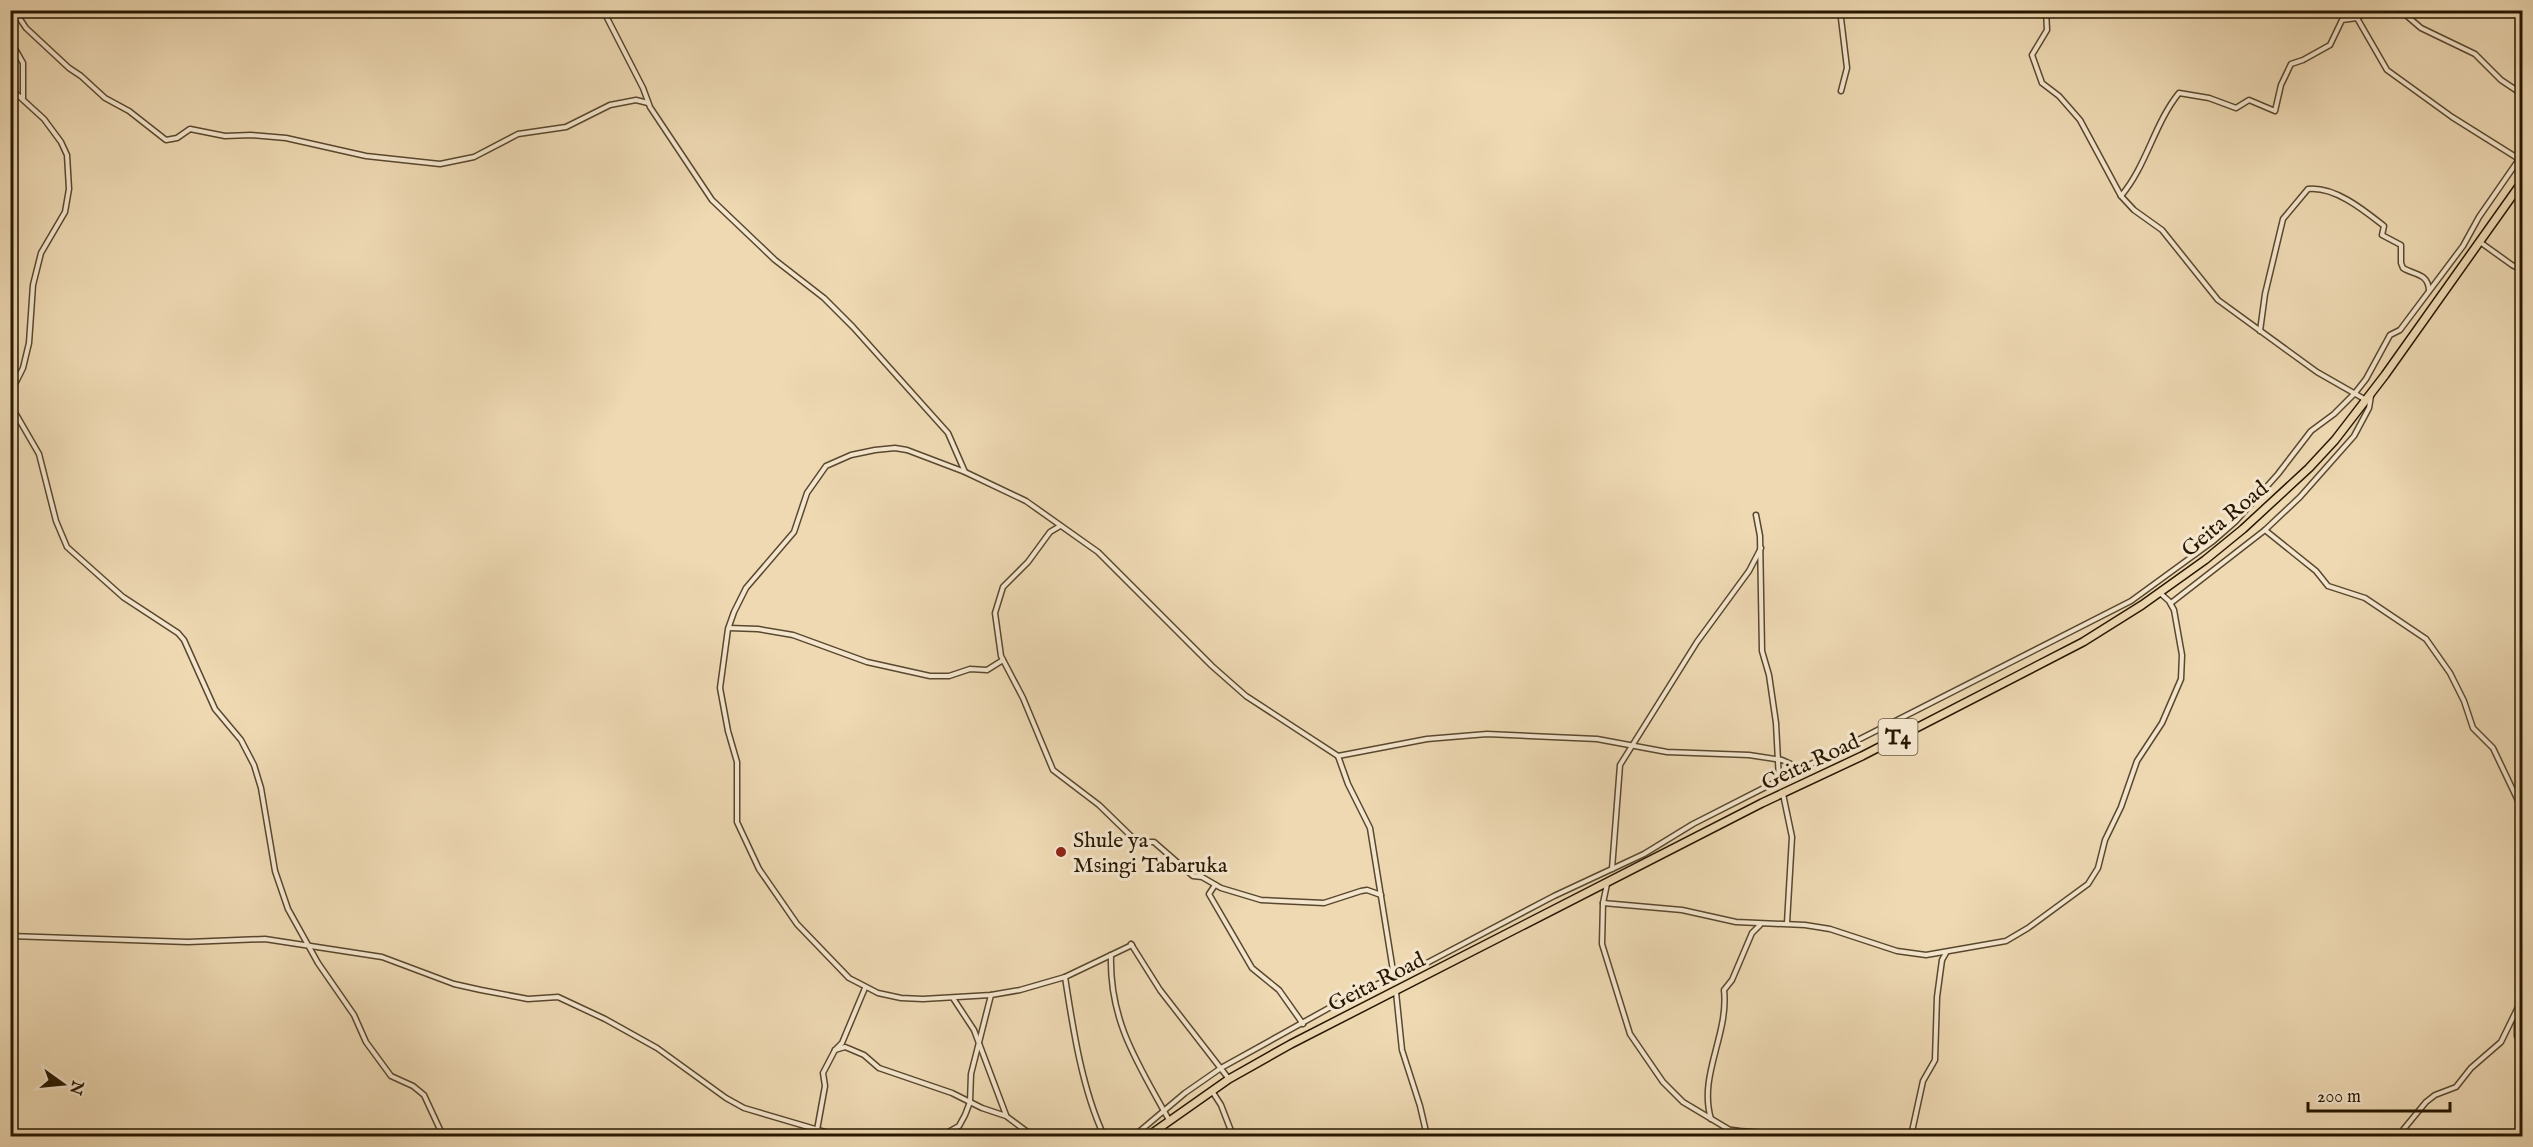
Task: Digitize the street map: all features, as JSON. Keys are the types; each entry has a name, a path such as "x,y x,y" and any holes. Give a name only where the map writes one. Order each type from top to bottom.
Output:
{"highway":[{"name":"Geita Road","path":"1148,1137 1229,1079 1291,1044 2083,642 2159,593 2205,560 2277,498 2328,447 2366,401 2523,182"}],"street":[{"path":"14,10 26,28 69,68 110,102 129,111 166,140 177,138 190,129 225,136 251,135 286,138 356,154 440,164 474,157 518,134 566,127 610,105 636,100 648,103"},
{"path":"603,10 644,88 648,103 712,200 775,260 824,298 853,327 948,434 965,472"},
{"path":"1840,10 1847,68 1841,91"},
{"path":"2046,10 2047,30 2032,55 2042,83 2058,96 2080,120 2121,196 2134,210 2162,230 2218,300 2317,372 2366,401"},
{"path":"2121,196 2139,170 2163,119 2179,93 2209,98 2236,108 2249,100 2275,111 2281,85 2291,64 2330,45 2342,20 2357,18 2369,10"},
{"path":"2400,10 2421,28 2475,54 2501,80 2523,94"},
{"path":"2506,10 2523,16"},
{"path":"1134,1137 1221,1068 1366,988 1423,965 2140,595 2226,530 2262,492 2311,431 2334,414 2355,393 2366,379 2390,335 2400,330 2463,246 2479,217 2521,157 2458,122 2387,70 2357,18"},
{"path":"10,40 23,63 23,99"},
{"path":"10,88 44,119 64,149 67,155 69,189 65,212 41,253 33,285 29,343 23,368 10,393"},
{"path":"2260,331 2265,294 2283,219 2308,189 2320,189 2350,201 2377,220 2384,226 2382,235 2402,245 2403,268 2425,278 2429,291"},
{"path":"2480,242 2512,265 2523,270"},
{"path":"2171,603 2265,530 2300,497 2354,436 2369,408 2371,394"},
{"path":"10,404 39,454 63,542 90,570 123,597 181,636 215,709 248,752 261,788 279,887 288,909 309,946 354,1014 363,1038 391,1076 413,1086 424,1095 443,1137"},
{"path":"1229,1079 1160,990 1131,944 1065,977 991,995 902,998 865,988 849,978 791,916 759,869 737,822 737,762 728,731 720,688 728,629 736,605 746,588 794,532 805,495 826,466 855,454 899,448 965,472 1017,496 1106,559 1202,657 1246,696 1338,756 1348,784 1370,828 1394,977"},
{"path":"1756,515 1761,548 1762,651 1769,675 1776,723 1779,780"},
{"path":"1061,525 1050,532 1028,562 1003,587 996,613 997,636 1003,660 1023,698 1053,770 1099,805 1134,839 1139,842 1154,842 1188,869 1193,876 1202,877 1215,885 1261,900 1279,903 1324,903 1367,890 1381,895"},
{"path":"2265,530 2316,571 2328,586 2365,598 2426,639 2450,673 2464,701 2473,728 2493,748 2523,809"},
{"path":"1612,869 1620,765 1696,642 1745,576 1761,548"},
{"path":"1603,903 1682,910 1721,920 1760,924 1787,923 1830,929 1887,948 1915,954 1946,952 1995,944 2015,937 2088,884 2094,875 2105,840 2121,807 2137,761 2162,723 2181,679 2182,655 2171,603 2159,593"},
{"path":"728,629 758,629 793,635 867,662 930,676 949,676 970,669 987,670 1003,660"},
{"path":"1338,756 1427,739 1481,734 1597,739 1667,752 1738,754 1778,759 1803,770"},
{"path":"1783,794 1792,837 1787,923"},
{"path":"1607,883 1603,903 1602,944 1630,1034 1668,1087 1683,1102 1740,1137"},
{"path":"1215,885 1209,894 1252,968 1279,990 1303,1023"},
{"path":"1711,1119 1708,1106 1708,1083 1722,1030 1725,1008 1724,990 1735,975 1752,933 1760,924"},
{"path":"10,936 188,942 265,939 382,957 454,984 481,990 528,999 554,996 568,1000 657,1048 726,1098 744,1108 839,1137"},
{"path":"1911,1137 1923,1081 1935,1060 1938,997 1942,960 1946,952"},
{"path":"1111,955 1110,975 1117,1017 1145,1079 1169,1120"},
{"path":"1065,977 1085,1080 1094,1114 1104,1137"},
{"path":"817,1130 825,1086 823,1074 835,1050 842,1042 865,988"},
{"path":"1396,992 1401,1050 1420,1106 1427,1137"},
{"path":"941,1137 959,1126 970,1102 971,1074 991,995"},
{"path":"953,998 969,1020 1006,1116"},
{"path":"2398,1137 2426,1102 2435,1095 2456,1087 2471,1068 2501,1042 2523,999"},
{"path":"2518,1007 2517,1036 2523,1051"},
{"path":"835,1050 845,1047 864,1055 876,1067 943,1090 1006,1116 1033,1137"},
{"path":"1212,1091 1221,1105 1233,1137"},
{"path":"1731,1130 1748,1133 1760,1131 1778,1135"}],"place":[{"name":"Shule ya Msingi Tabaruka","path":"1061,852"}]}
